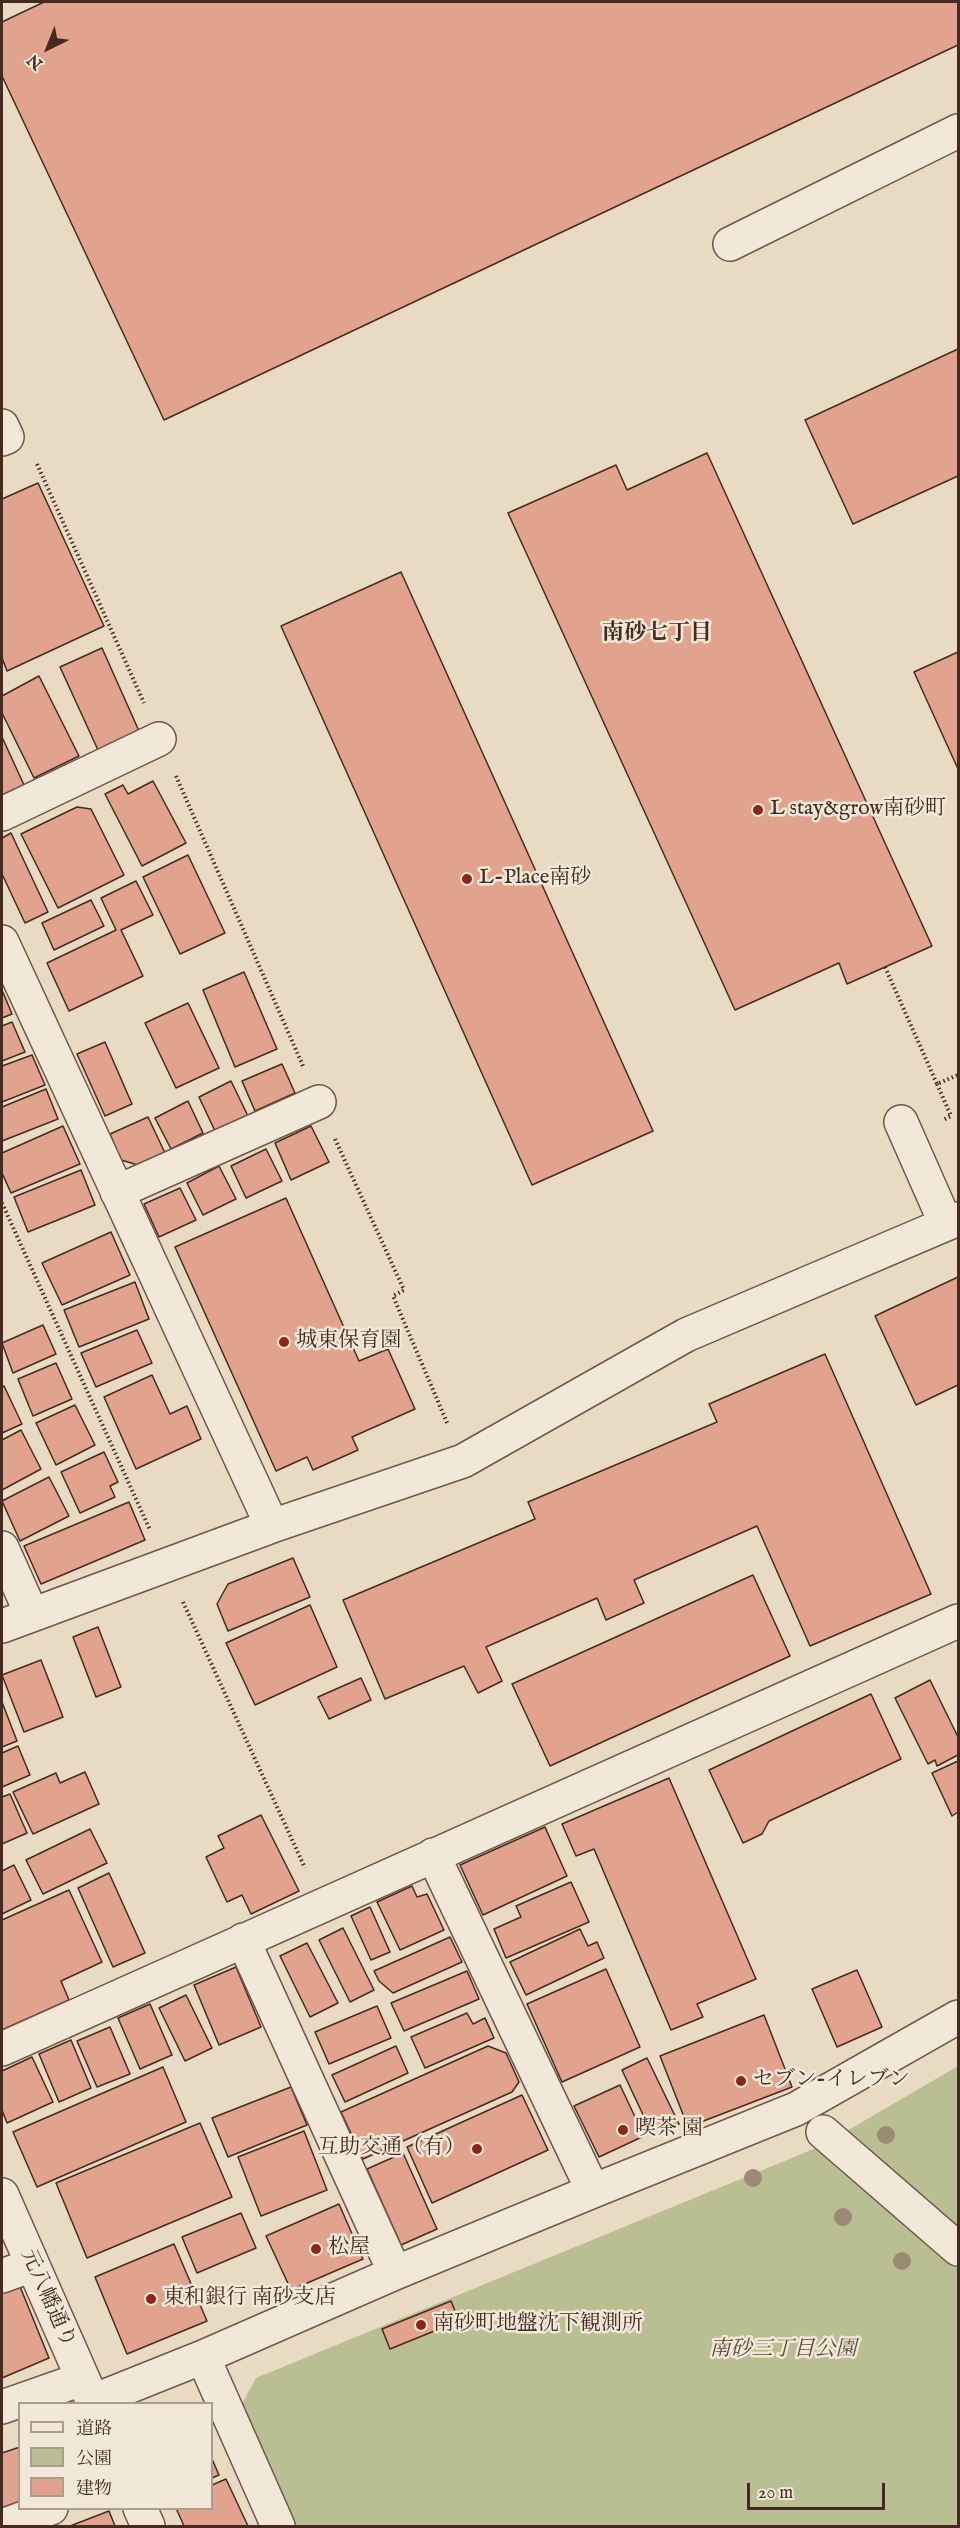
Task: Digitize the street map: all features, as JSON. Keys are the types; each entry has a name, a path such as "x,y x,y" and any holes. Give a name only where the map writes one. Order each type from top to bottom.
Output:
{"street":[{"path":"730,244 958,131"},
{"path":"2,814 159,739"},
{"path":"2,942 272,1526"},
{"path":"117,1192 319,1102"},
{"path":"2,1626 272,1526 464,1461 686,1335 952,1222 901,1122"},
{"path":"2,1548 32,1615"},
{"path":"2,2049 958,1621"},
{"path":"433,1856 593,2191"},
{"path":"243,1940 395,2273"},
{"path":"40,2402 90,2394 203,2357 395,2273 796,2109 958,2017"},
{"path":"823,2132 958,2249"},
{"name":"元八幡通り","path":"2,2195 90,2394"},
{"path":"2,2276 32,2265"},
{"path":"203,2357 278,2526"},
{"path":"2,2408 18,2405"},
{"path":"2,2526 46,2510"},
{"path":"141,2510 148,2526"}],"path":[{"path":"3,434 30,449 404,1290 393,1296 464,1461"},
{"path":"885,967 937,1084 958,1075"},
{"path":"2,1203 322,1904"}],"green space":[{"name":"南砂三丁目公園","path":"958,2066 958,2526 294,2526 240,2407 256,2378 821,2146"}],"building":[{"path":"44,2 958,2 958,45 164,420 2,76 2,22"},
{"path":"958,349 958,476 853,524 805,420"},
{"path":"707,453 932,946 847,984 839,963 735,1010 508,513 616,465 627,490"},
{"path":"38,483 104,626 7,671 2,658 2,499"},
{"name":"L-Place南砂","path":"401,572 653,1131 532,1185 281,626"},
{"path":"102,648 139,731 98,750 60,667"},
{"path":"958,652 958,769 914,672"},
{"path":"39,676 79,756 34,778 2,713 2,696"},
{"path":"2,737 24,785 2,796"},
{"path":"153,781 186,843 142,866 105,794 123,785 128,794"},
{"path":"77,807 91,809 124,875 58,908 21,834"},
{"path":"11,833 48,912 25,923 2,874 2,838"},
{"path":"188,855 225,933 180,954 143,877"},
{"path":"136,881 153,915 121,930 143,976 69,1011 47,963 116,930 101,898"},
{"path":"91,900 104,926 54,950 42,923"},
{"path":"244,972 277,1049 235,1067 203,990"},
{"path":"2,990 12,1014 2,1018"},
{"path":"188,1003 219,1068 176,1088 145,1023"},
{"path":"12,1022 25,1052 2,1061 2,1026"},
{"path":"105,1042 132,1104 105,1116 77,1054"},
{"path":"32,1055 45,1085 2,1102 2,1066"},
{"path":"282,1064 295,1093 255,1111 242,1081"},
{"path":"231,1081 248,1116 215,1131 199,1097"},
{"path":"46,1089 58,1119 2,1141 2,1107"},
{"path":"188,1101 203,1133 171,1149 155,1118"},
{"path":"148,1117 165,1153 138,1165 121,1160 110,1134"},
{"path":"63,1126 80,1164 11,1193 2,1173 2,1153"},
{"path":"311,1126 329,1162 291,1180 275,1143"},
{"path":"266,1149 282,1181 246,1198 231,1166"},
{"path":"219,1166 236,1199 203,1215 187,1183"},
{"path":"81,1170 95,1205 28,1232 14,1197"},
{"path":"180,1188 196,1220 159,1237 144,1204"},
{"path":"286,1198 359,1361 388,1349 415,1409 352,1437 358,1450 313,1470 307,1457 276,1471 175,1247"},
{"path":"111,1232 130,1275 62,1305 42,1263"},
{"path":"958,1277 958,1385 916,1405 875,1316"},
{"path":"135,1282 149,1319 79,1347 64,1310"},
{"path":"43,1325 56,1354 13,1373 2,1343"},
{"path":"137,1330 152,1363 96,1387 81,1353"},
{"path":"825,1354 931,1594 810,1646 757,1526 634,1580 644,1603 606,1620 597,1598 486,1647 502,1681 478,1693 464,1666 385,1699 343,1600 535,1519 528,1502 717,1422 709,1404"},
{"path":"56,1363 72,1399 33,1416 18,1379"},
{"path":"152,1375 170,1414 187,1406 201,1439 136,1469 104,1397"},
{"path":"4,1386 22,1424 2,1433 2,1387"},
{"path":"75,1405 95,1445 56,1465 36,1423"},
{"path":"21,1430 41,1469 2,1490 2,1440"},
{"path":"104,1452 118,1482 110,1486 115,1497 80,1513 61,1472"},
{"path":"49,1477 69,1516 20,1541 2,1501"},
{"path":"129,1502 145,1540 41,1584 24,1546"},
{"path":"293,1558 310,1597 228,1631 217,1604 228,1584"},
{"path":"753,1575 790,1656 550,1766 512,1684"},
{"path":"310,1605 337,1667 255,1705 226,1643"},
{"path":"98,1627 121,1687 96,1697 73,1637"},
{"path":"41,1660 63,1717 24,1732 2,1675"},
{"path":"361,1678 371,1700 329,1719 318,1697"},
{"path":"930,1680 958,1737 958,1755 937,1766 935,1760 928,1764 895,1698"},
{"path":"871,1694 901,1759 769,1821 762,1834 743,1843 709,1770"},
{"path":"2,1702 17,1741 2,1747"},
{"path":"18,1746 30,1775 2,1787 2,1753"},
{"path":"958,1761 958,1812 952,1816 932,1773"},
{"path":"85,1772 99,1804 33,1834 13,1792 56,1773 60,1783"},
{"path":"669,1778 756,1979 697,2004 703,2017 671,2030 594,1849 576,1856 562,1824"},
{"path":"10,1794 27,1833 2,1844 2,1797"},
{"path":"261,1815 299,1891 251,1914 242,1895 227,1902 206,1857 224,1848 218,1836"},
{"path":"545,1827 567,1876 483,1915 460,1865"},
{"path":"90,1829 107,1863 43,1894 26,1860"},
{"path":"14,1865 31,1900 2,1914 2,1871"},
{"path":"109,1873 145,1953 113,1967 78,1888"},
{"path":"571,1882 589,1922 506,1958 494,1929 521,1917 516,1906"},
{"path":"412,1886 417,1897 427,1894 444,1930 400,1950 377,1902"},
{"path":"69,1890 102,1962 61,1981 69,2000 2,2030 2,1920"},
{"path":"370,1907 390,1952 371,1960 351,1916"},
{"path":"343,1928 374,1990 350,2002 319,1940"},
{"path":"580,1929 588,1946 597,1942 604,1958 526,1995 510,1962"},
{"path":"450,1937 462,1962 393,1993 379,1981 374,1971"},
{"path":"307,1943 338,2003 310,2017 280,1956"},
{"path":"236,1967 261,2027 219,2045 194,1985"},
{"path":"606,1969 640,2047 562,2082 527,2004"},
{"path":"857,1970 882,2027 837,2047 812,1989"},
{"path":"467,1971 479,1999 404,2031 391,2003"},
{"path":"186,1995 212,2048 185,2061 159,2008"},
{"path":"150,2004 172,2055 140,2069 118,2018"},
{"path":"377,2006 391,2038 329,2064 315,2032"},
{"path":"467,2013 473,2024 485,2018 494,2038 425,2068 411,2037"},
{"path":"764,2015 792,2087 688,2127 660,2056"},
{"path":"110,2027 130,2074 97,2087 77,2041"},
{"path":"71,2040 91,2088 59,2102 39,2054"},
{"path":"396,2046 408,2073 345,2102 332,2075"},
{"path":"488,2046 506,2053 519,2082 512,2092 363,2159 341,2112"},
{"path":"32,2057 53,2102 7,2123 2,2110 2,2071"},
{"path":"647,2058 679,2124 653,2136 622,2070"},
{"path":"163,2067 186,2122 37,2187 13,2132"},
{"path":"620,2085 644,2136 599,2157 574,2106"},
{"path":"291,2087 307,2125 228,2157 212,2118"},
{"name":"互助交通（有）","path":"522,2095 548,2150 432,2203 407,2147"},
{"path":"200,2123 232,2197 87,2258 56,2183"},
{"path":"304,2131 327,2190 261,2216 238,2157"},
{"path":"403,2153 437,2229 401,2245 367,2169"},
{"path":"339,2204 363,2259 291,2290 266,2236"},
{"path":"241,2213 256,2248 197,2273 182,2237"},
{"name":"東和銀行 南砂支店","path":"174,2244 207,2321 127,2354 95,2277"},
{"path":"19,2284 49,2358 2,2378 2,2292"},
{"name":"南砂町地盤沈下観測所","path":"451,2301 459,2321 390,2349 382,2329"},
{"path":"18,2448 18,2503 2,2508 2,2453"},
{"path":"213,2461 219,2475 213,2478"},
{"path":"226,2479 248,2526 184,2526 177,2510 213,2510 213,2485"},
{"path":"109,2511 115,2526 70,2526"}],"place":[{"name":"L stay&grow南砂町","path":"758,810"},
{"name":"L-Place南砂","path":"467,879"},
{"name":"城東保育園","path":"284,1342"},
{"name":"セブン-イレブン","path":"741,2081"},
{"name":"喫茶 園","path":"623,2130"},
{"name":"互助交通（有）","path":"477,2149"},
{"name":"松屋","path":"316,2249"},
{"name":"東和銀行 南砂支店","path":"151,2299"},
{"name":"南砂町地盤沈下観測所","path":"421,2325"}],"district":[{"name":"南砂七丁目","path":"657,634"}]}
